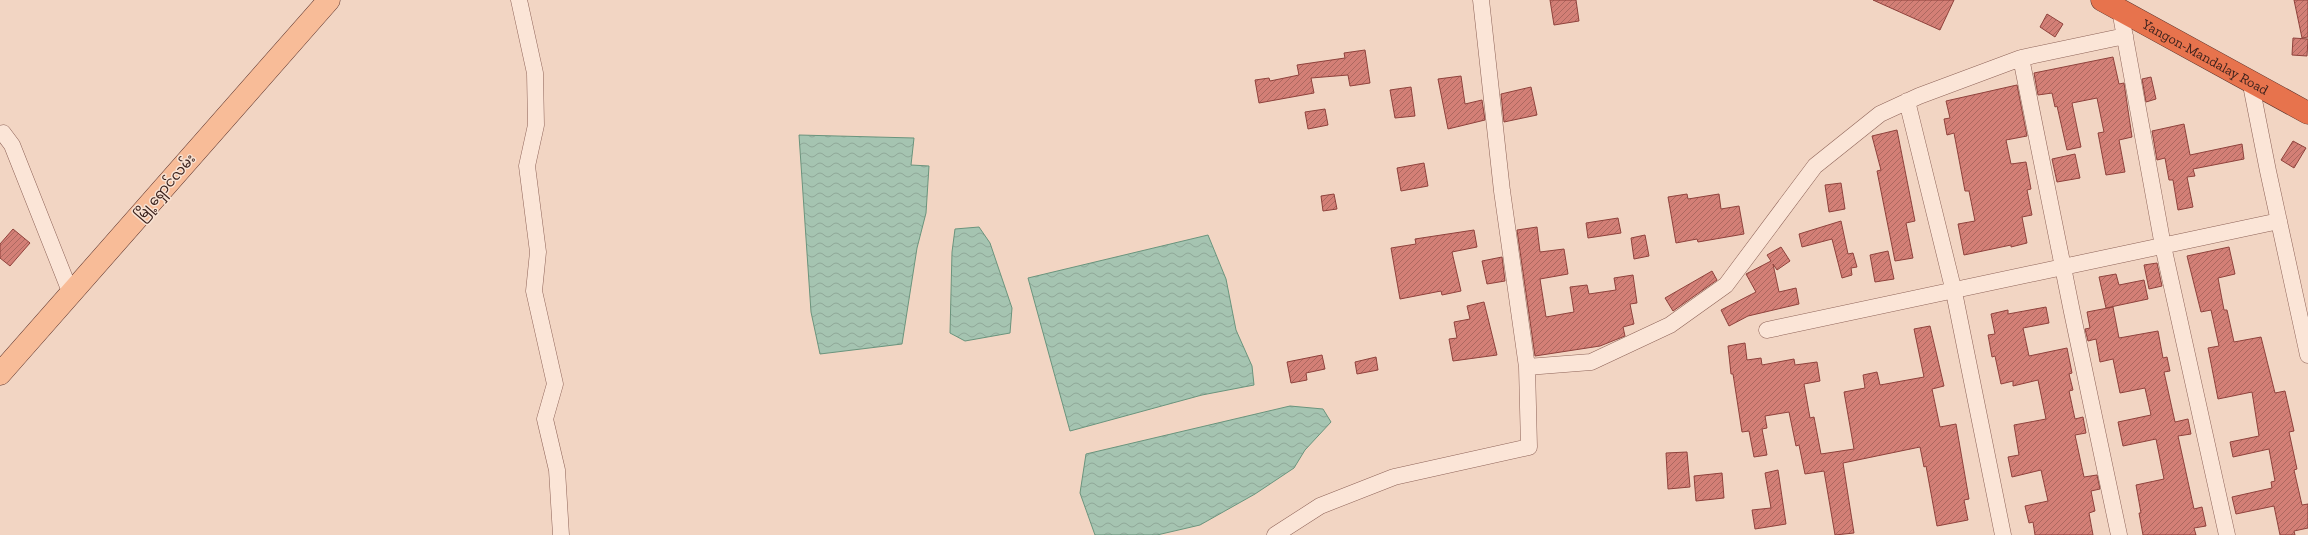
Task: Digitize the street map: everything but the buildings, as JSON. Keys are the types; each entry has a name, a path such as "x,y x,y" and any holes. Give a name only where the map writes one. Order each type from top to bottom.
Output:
{"highway":[{"name":"Yangon-Mandalay Road","path":"2111,5 2308,113"}],"main road":[{"name":"မြို့ရှောင်လမ်း","path":"0,374 329,0"}],"street":[{"path":"519,0 535,73 536,126 527,166 538,252 534,291 555,384 546,419 557,470 562,535"},
{"path":"1275,535 1320,506 1394,477 1528,447 1527,367 1502,191 1482,0"},
{"path":"2111,5 2125,36 2163,246 2227,535"},
{"path":"1527,367 1591,362 1670,325 1726,285 1815,166 1880,114 1907,101 2022,58 2125,36"},
{"path":"2022,58 2063,268 2119,535"},
{"path":"2250,80 2308,355"},
{"path":"1907,101 1954,292 2003,535"},
{"path":"0,134 3,133 12,144 70,294"},
{"path":"1767,330 1954,292 2279,221"}],"water":[{"path":"799,135 914,138 911,165 929,166 926,213 917,248 902,344 820,354 811,312"},
{"path":"979,227 990,243 1012,308 1010,333 965,341 950,333 952,252 955,229"},
{"path":"1208,235 1226,279 1236,330 1252,366 1254,385 1202,395 1070,431 1028,278"},
{"path":"1290,406 1323,409 1331,422 1305,450 1294,468 1255,494 1200,525 1157,535 1095,535 1080,493 1086,454"}]}
